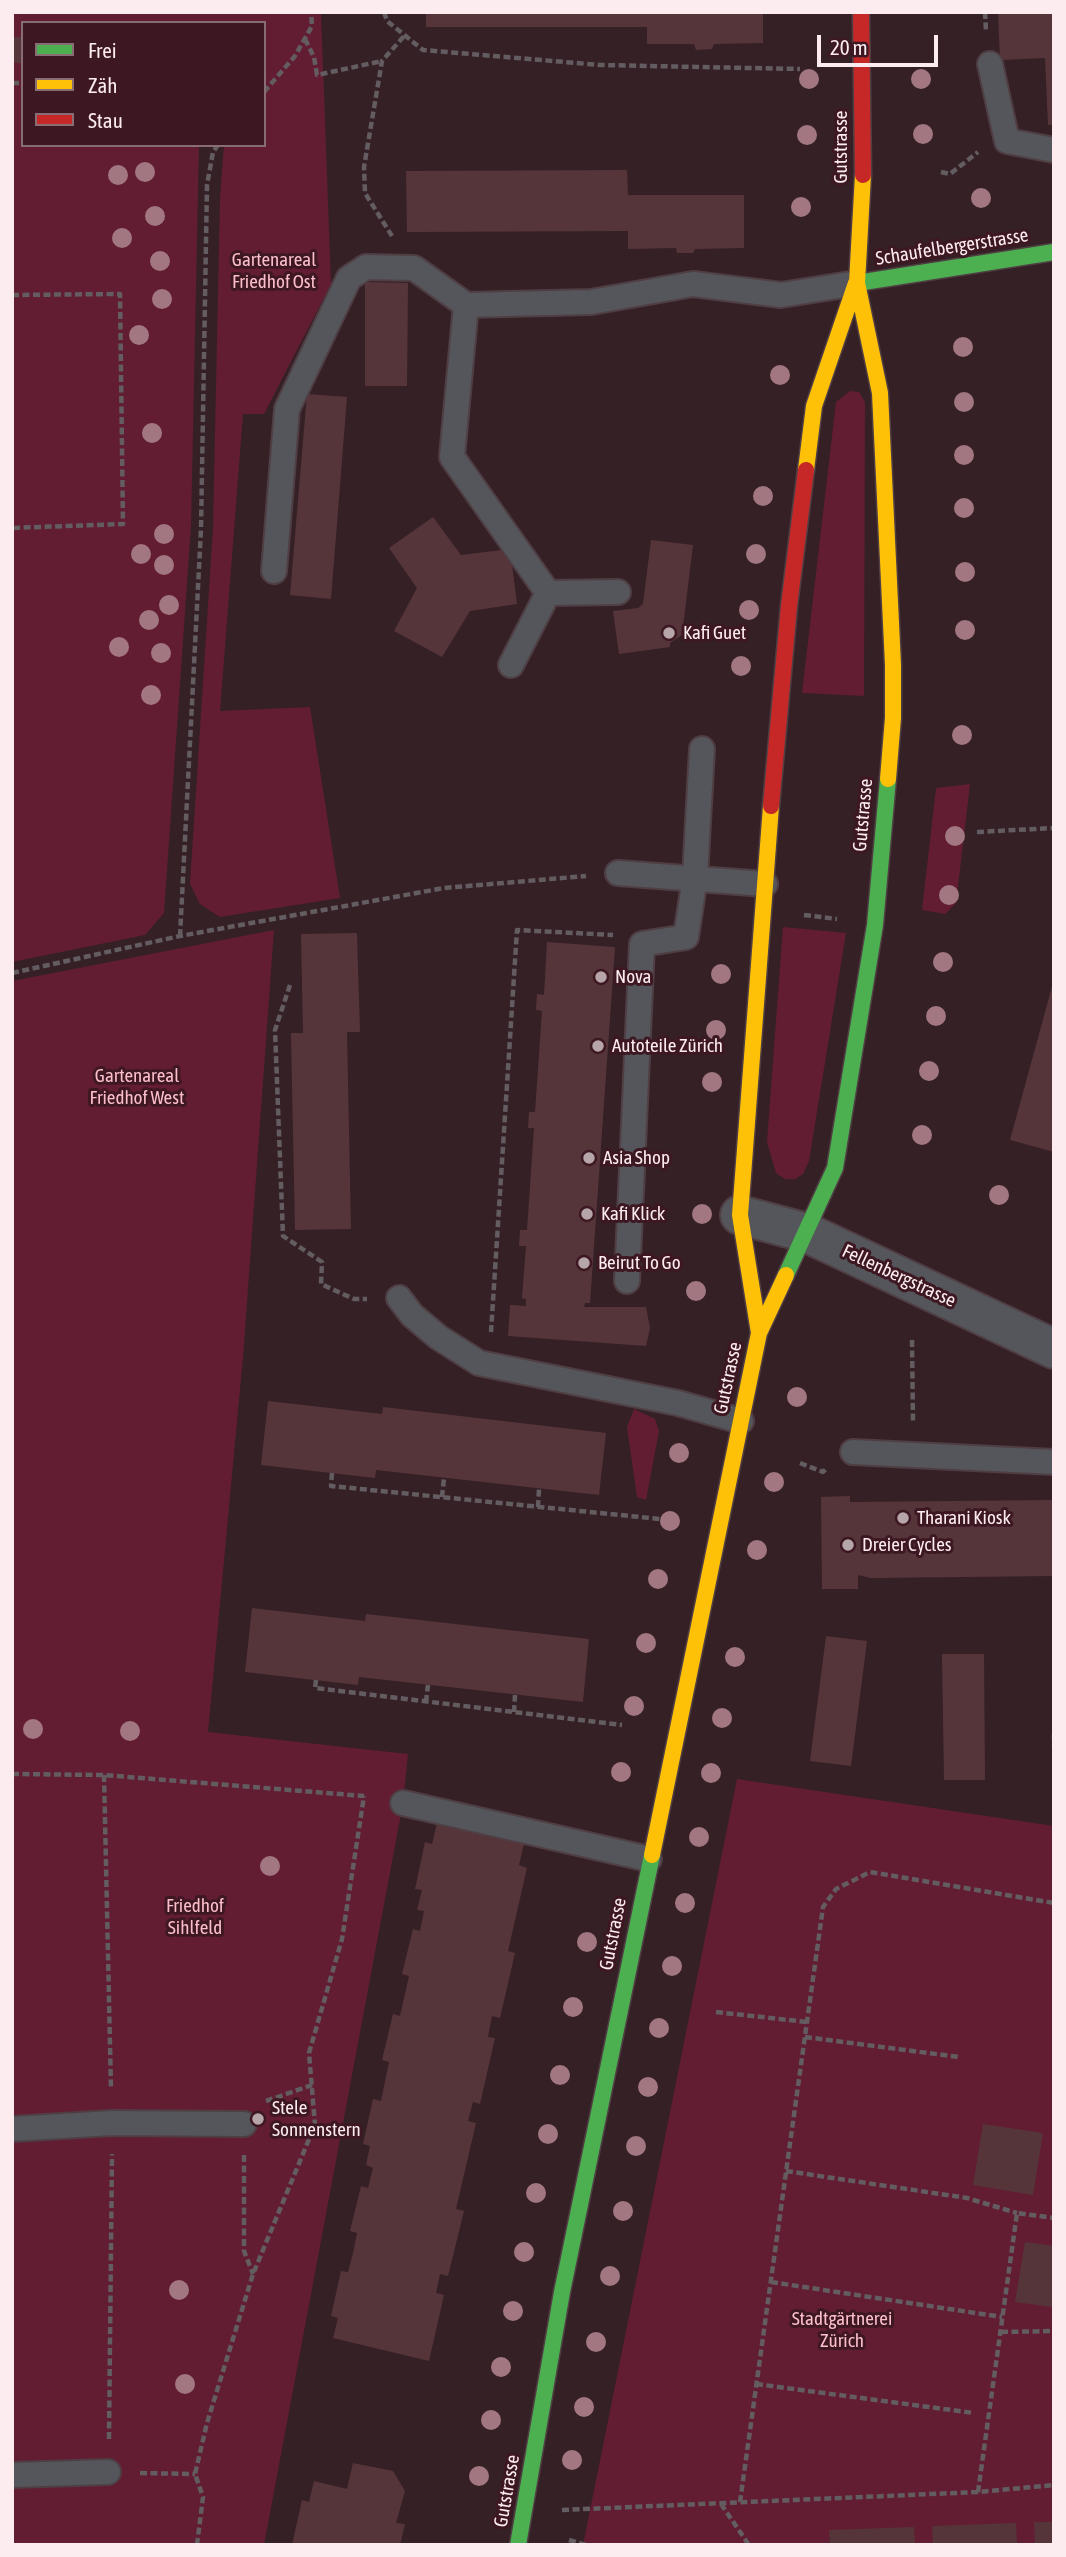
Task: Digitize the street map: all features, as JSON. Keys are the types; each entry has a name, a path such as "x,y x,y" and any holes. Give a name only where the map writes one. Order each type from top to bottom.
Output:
{"main road":[{"name":"Gutstrasse","path":"518,2545 527,2506 562,2292 759,1333 835,1168 875,925 893,718 880,393 857,283 863,171 861,12"},
{"name":"Schaufelbergerstrasse","path":"857,283 1054,252"},
{"name":"Gutstrasse","path":"759,1333 740,1215 789,606 814,406 857,283"}],"street":[{"name":"Fellenbergstrasse","path":"740,1215 807,1233 1054,1349"}],"lane":[{"path":"990,64 1007,141 1054,150"},
{"path":"274,571 287,409 349,278 366,267 414,268 466,305 591,302 692,284 781,295 857,283"},
{"path":"466,305 452,457 548,593"},
{"path":"548,593 618,593"},
{"path":"511,665 548,593"},
{"path":"627,1280 642,944 686,937 695,877 702,749"},
{"path":"618,873 765,884"},
{"path":"399,1298 412,1315 438,1337 479,1363 678,1403 741,1421"},
{"path":"853,1452 1054,1462"},
{"path":"403,1803 649,1859"},
{"path":"12,2129 112,2123 244,2124"},
{"path":"12,2475 108,2472"}],"path":[{"path":"266,90 296,56 312,26 312,12"},
{"path":"384,12 387,21 424,50 573,63 800,69"},
{"path":"398,268 391,233 365,193 364,167 382,61 405,35"},
{"path":"305,39 314,57 317,75 382,61"},
{"path":"941,172 950,174 1004,131"},
{"path":"180,936 201,529 206,185 213,148"},
{"path":"12,295 121,294 123,524 12,528"},
{"path":"977,832 1054,828"},
{"path":"12,973 180,936 444,888 618,873"},
{"path":"797,914 844,920"},
{"path":"492,1365 490,1341 517,930 620,935 642,944"},
{"path":"290,985 275,1030 283,1236 323,1262 321,1284 354,1299 399,1298"},
{"path":"912,1340 914,1455"},
{"path":"332,1473 331,1486 660,1519"},
{"path":"442,1497 444,1478"},
{"path":"538,1507 539,1489"},
{"path":"316,1680 314,1688 622,1725"},
{"path":"426,1702 428,1685"},
{"path":"514,1712 515,1695"},
{"path":"1054,1734 1054,1746"},
{"path":"12,1774 104,1775 364,1796 403,1803"},
{"path":"197,2545 203,2497 195,2474 207,2423 253,2274 315,2125 309,2053 342,1939 364,1796"},
{"path":"740,2502 823,1906 836,1889 870,1872 1054,1903"},
{"path":"716,2012 807,2022"},
{"path":"805,2037 959,2057"},
{"path":"253,2274 244,2251 244,2124 247,2107 312,2085"},
{"path":"786,2171 967,2197 1017,2213 1054,2218"},
{"path":"978,2492 1017,2213"},
{"path":"771,2282 1002,2317"},
{"path":"1001,2332 1054,2331"},
{"path":"756,2384 974,2413"},
{"path":"108,2472 195,2474"},
{"path":"527,2506 575,2511 978,2492 1054,2485"},
{"path":"721,2504 749,2545"},
{"path":"569,2540 586,2545"}],"green space":[{"name":"Gartenareal Friedhof Ost","path":"12,12 321,12 331,284 264,414 243,414 220,711 310,707 340,898 220,917 200,904 190,884 213,528 220,197 224,147 266,147 266,21 21,21 21,147 199,147 191,526 164,913 145,935 12,962"},
{"path":"850,391 859,392 865,402 864,696 802,693 836,402"},
{"path":"970,784 956,903 945,914 922,910 936,788"},
{"path":"783,927 846,933 809,1161 803,1174 795,1179 785,1179 776,1173 767,1142"},
{"name":"Friedhof Sihlfeld","path":"274,930 243,1357 208,1732 408,1754 403,1803 264,2545 12,2545 12,981"},
{"path":"634,1409 655,1419 659,1431 646,1500 637,1497 627,1427"},
{"name":"Stadtgärtnerei Zürich","path":"737,1779 1054,1826 1054,2545 583,2545"}],"building":[{"path":"426,12 763,12 763,43 714,44 712,49 696,50 694,44 647,44 647,27 426,27"},
{"path":"998,12 1054,12 1054,125 1048,125 1045,58 1000,60"},
{"path":"12,37 21,37 21,63 12,63"},
{"path":"627,170 628,195 744,195 744,248 695,249 693,253 677,253 676,248 628,249 628,231 407,232 406,171"},
{"path":"365,282 408,283 407,386 365,386"},
{"path":"307,394 347,397 331,599 290,595"},
{"path":"433,517 461,555 510,549 517,604 470,611 442,657 394,631 417,588 389,548"},
{"path":"651,540 693,545 682,635 670,643 670,647 619,654 613,611 638,608 643,604"},
{"path":"357,933 360,1032 347,1032 351,1229 295,1230 291,1033 303,1033 301,934"},
{"path":"547,942 615,947 590,1303 585,1303 584,1307 646,1307 650,1328 646,1346 508,1336 510,1305 526,1306 526,1299 522,1298 526,1246 519,1246 520,1230 527,1230 534,1128 528,1128 529,1112 535,1112 542,1011 536,1010 537,994 544,995"},
{"path":"1054,983 1054,1152 1010,1140"},
{"path":"268,1401 382,1414 383,1407 606,1433 599,1495 376,1470 375,1478 261,1465"},
{"path":"850,1496 850,1502 1054,1500 1054,1576 871,1578 858,1575 858,1589 822,1589 821,1497"},
{"path":"252,1608 365,1621 366,1614 589,1639 583,1702 359,1677 358,1685 245,1672"},
{"path":"826,1636 867,1641 851,1766 810,1761"},
{"path":"942,1654 984,1654 985,1780 944,1780"},
{"path":"437,1823 524,1844 519,1865 527,1868 508,1951 515,1953 500,2018 492,2016 488,2037 495,2038 480,2104 473,2102 468,2121 476,2123 456,2209 464,2211 448,2276 440,2274 436,2293 444,2295 429,2361 333,2338 338,2318 331,2316 341,2271 348,2272 353,2253 357,2233 350,2231 361,2186 368,2188 373,2168 366,2165 370,2146 363,2144 373,2099 381,2101 389,2062 382,2060 393,2014 400,2016 409,1976 402,1974 413,1929 420,1931 424,1911 417,1910 422,1890 415,1889 425,1842 432,1844"},
{"path":"983,2124 1043,2133 1033,2195 973,2185"},
{"path":"1025,2242 1054,2246 1052,2307 1015,2302"},
{"path":"353,2463 393,2471 405,2491 396,2523 405,2524 400,2545 292,2545 302,2500 309,2502 314,2481 347,2489"},
{"path":"1034,2522 1054,2522 1054,2545 1035,2545"},
{"path":"1016,2523 1017,2545 933,2545 932,2526"},
{"path":"914,2527 915,2545 830,2545 829,2530"}],"traffic: fast":[{"path":"857,283 1054,252"},
{"path":"786,1275 835,1168 875,925 888,779"},
{"path":"518,2545 562,2292 652,1855"}],"traffic: slow":[{"path":"863,175 857,283 880,393 893,665 893,718 888,779"},
{"path":"806,470 814,406 856,283"},
{"path":"759,1333 740,1215 771,806"},
{"path":"652,1855 759,1333 786,1275"}],"traffic: jam":[{"path":"861,12 863,175"},
{"path":"771,806 789,606 806,470"}],"place":[{"name":"Kafi Guet","path":"669,633"},
{"name":"Nova","path":"601,977"},
{"name":"Autoteile Zürich","path":"598,1046"},
{"name":"Asia Shop","path":"589,1158"},
{"name":"Kafi Klick","path":"587,1214"},
{"name":"Beirut To Go","path":"584,1263"},
{"name":"Tharani Kiosk","path":"903,1518"},
{"name":"Dreier Cycles","path":"848,1545"},
{"name":"Stele Sonnenstern","path":"258,2119"}],"park label":[{"name":"Gartenareal Friedhof West","path":"137,1087"}]}
